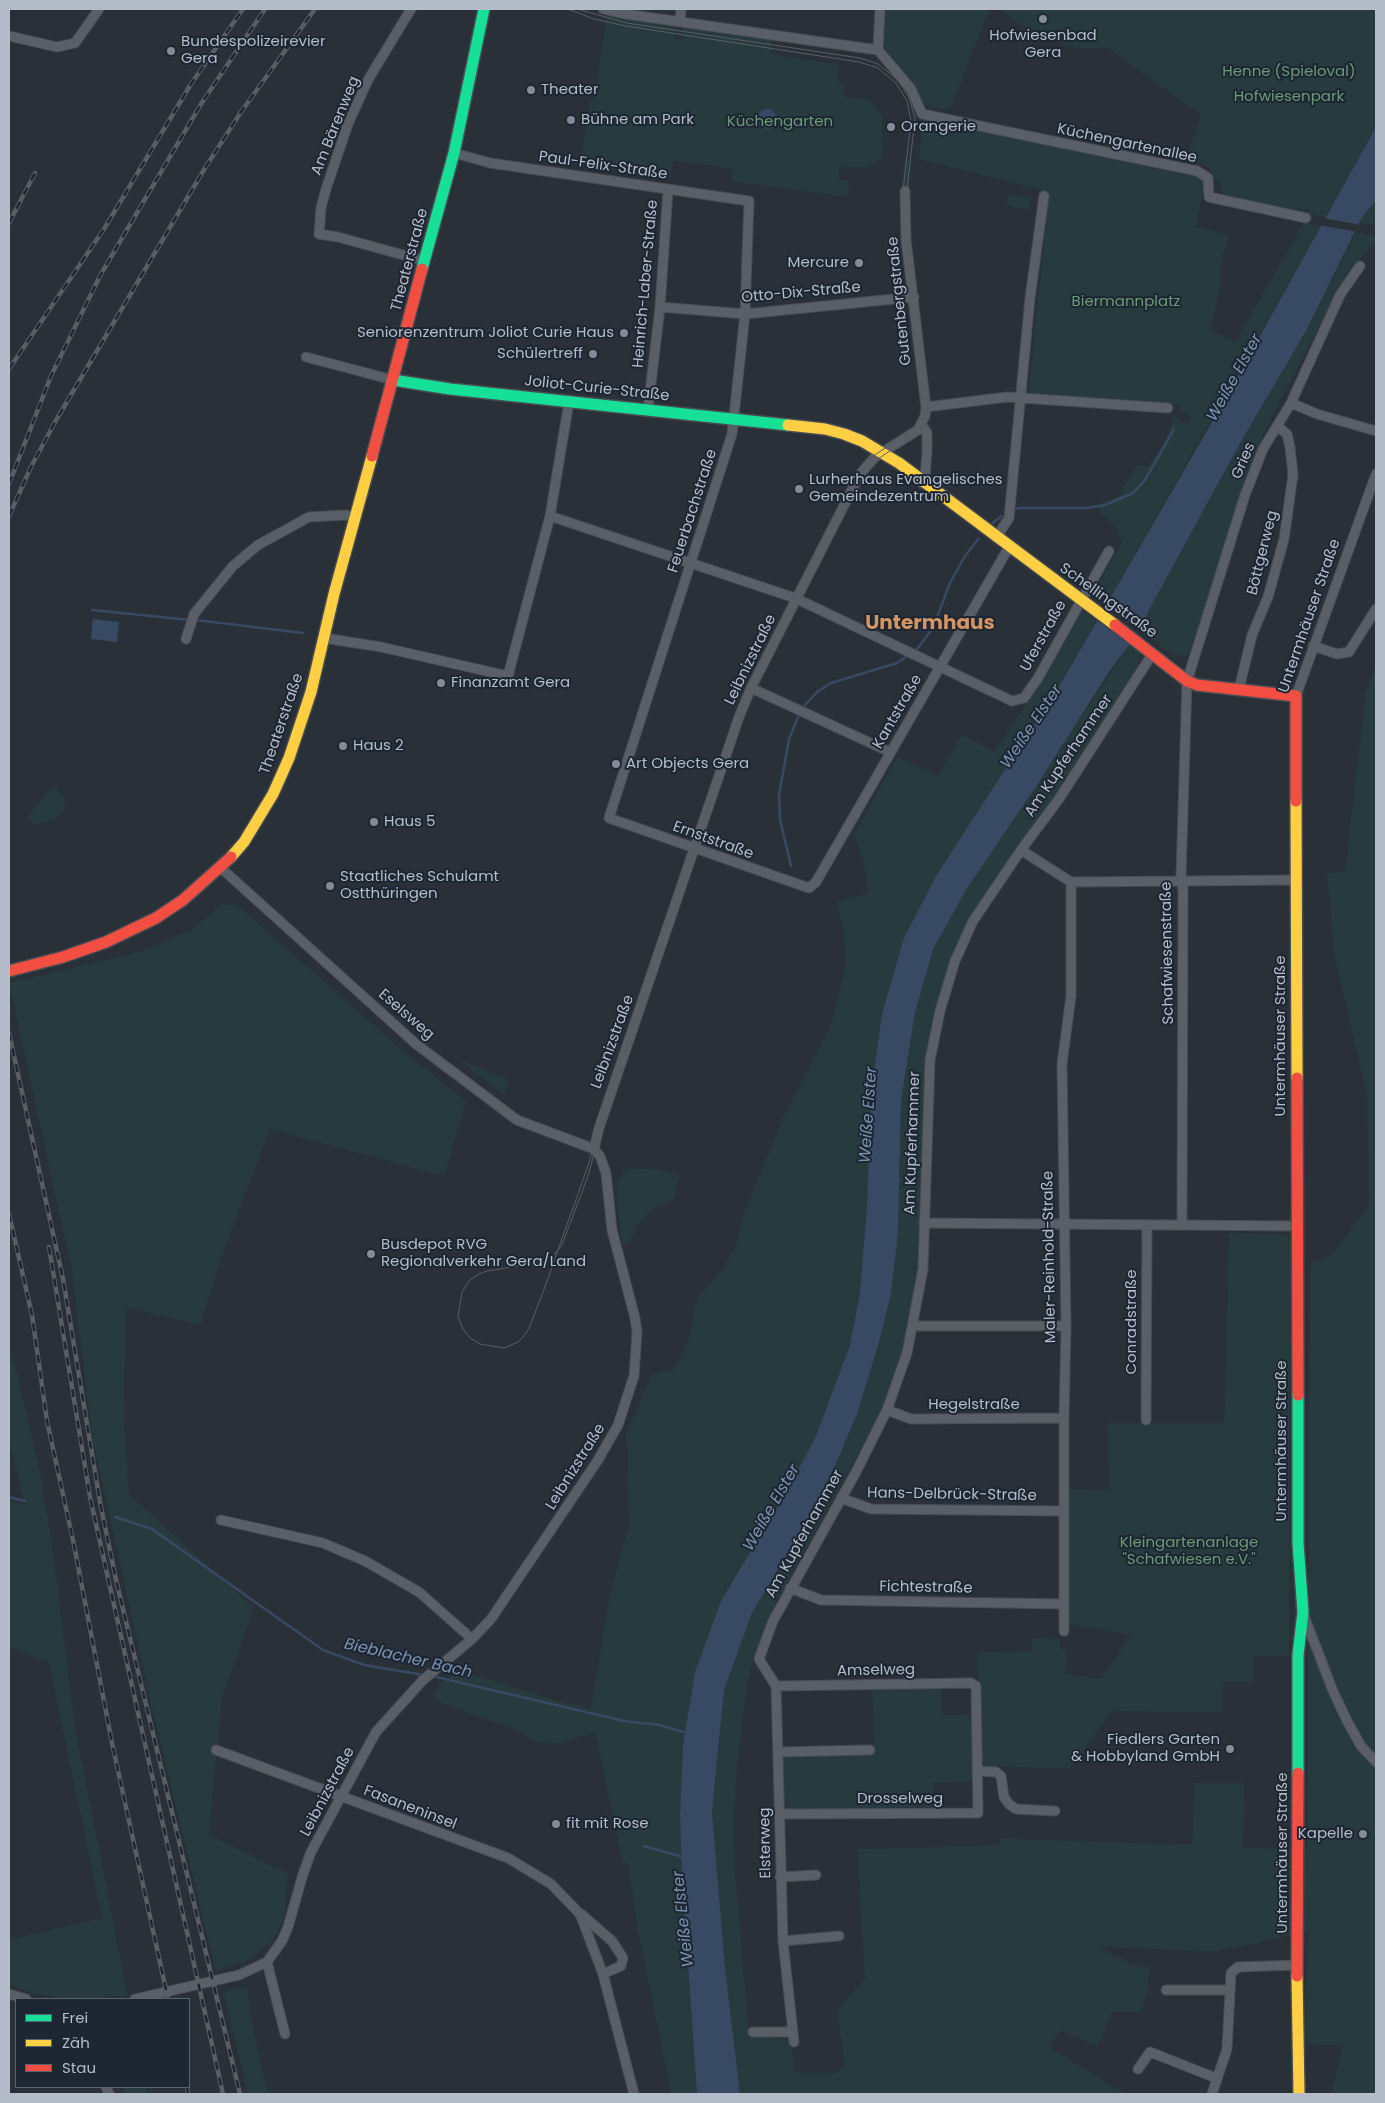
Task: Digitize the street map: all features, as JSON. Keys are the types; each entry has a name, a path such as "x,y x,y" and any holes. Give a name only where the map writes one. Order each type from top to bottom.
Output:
{"main road":[{"name":"Theaterstraße","path":"9,971 64,957 132,931 183,900 221,868 244,842 273,794 289,758 304,714 392,380 426,261 454,153 484,9"},
{"name":"Joliot-Curie-Straße","path":"392,380 570,402 832,430 862,441 882,452 922,483"},
{"name":"Schellingstraße","path":"922,483 1149,650 1187,682"},
{"path":"1187,682 1198,685 1296,696"},
{"name":"Untermhäuser Straße","path":"1296,696 1298,1226 1296,1345 1298,1543 1303,1612 1297,1682 1300,1884 1297,1965 1299,2094"}],"street":[{"path":"9,36 57,47 75,43 99,9"},
{"name":"Am Bärenweg","path":"411,9 368,80 348,124 326,189 321,208 319,234 338,236 426,261"},
{"path":"603,9 624,14 878,50 880,9"},
{"path":"676,20 681,9"},
{"name":"Küchengartenallee","path":"878,50 911,89 922,114 1197,172 1208,178 1209,198 1306,218"},
{"name":"Paul-Felix-Straße","path":"454,153 490,163 749,201"},
{"name":"Heinrich-Laber-Straße","path":"648,409 660,307 668,190"},
{"name":"Gutenbergstraße","path":"905,191 906,240 926,407"},
{"path":"996,538 1009,518 1030,298 1044,196"},
{"name":"Feuerbachstraße","path":"609,818 732,434 745,314 749,201"},
{"name":"Gries","path":"1187,682 1245,495 1263,449 1291,403 1330,314 1360,266"},
{"name":"Otto-Dix-Straße","path":"660,307 745,314 914,296"},
{"name":"Joliot-Curie-Straße","path":"306,357 392,380"},
{"path":"922,483 925,478 927,433 921,424 926,407 1021,398 1168,408"},
{"path":"324,638 381,647 508,676 550,516 570,402"},
{"path":"1291,403 1317,414 1376,431"},
{"name":"Leibnizstraße","path":"267,1962 282,1941 311,1852 376,1732 434,1669 472,1639 491,1619 606,1448 618,1425 634,1376 637,1332 612,1230 606,1174 600,1156 594,1149 606,1102 739,717 751,688 860,474 882,452 912,434 921,424"},
{"name":"Böttgerweg","path":"1239,689 1252,635 1268,597 1284,539 1293,475 1290,447 1286,434 1277,426"},
{"name":"Untermhäuser Straße","path":"1296,696 1376,474"},
{"path":"186,639 194,614 233,566 258,545 309,516 346,515 355,518"},
{"path":"550,516 796,598 940,666"},
{"name":"Kantstraße","path":"809,888 816,882 1009,547"},
{"name":"Uferstraße","path":"940,666 1012,700 1024,698 1084,602 1109,551"},
{"path":"1313,646 1337,654 1349,652 1376,610"},
{"name":"Am Kupferhammer","path":"759,1659 773,1621 841,1498 886,1410 907,1353 923,1269 930,1060 940,1012 955,961 973,921 1059,799 1149,650"},
{"name":"Schafwiesenstraße","path":"1182,1225 1181,834 1187,682"},
{"path":"751,688 890,752"},
{"name":"Ernststraße","path":"609,818 809,888"},
{"path":"1022,850 1072,882 1296,880"},
{"name":"Eselsweg","path":"221,868 416,1044 511,1116 554,1135 594,1149"},
{"name":"Maler-Reinhold-Straße","path":"1064,1631 1066,1326 1062,1064 1071,996 1072,882"},
{"path":"924,1223 1298,1226"},
{"name":"Conradstraße","path":"1146,1225 1146,1420"},
{"path":"913,1326 1066,1326"},
{"name":"Hegelstraße","path":"886,1410 911,1419 1064,1418"},
{"name":"Hans-Delbrück-Straße","path":"841,1498 871,1509 1064,1511"},
{"path":"221,1520 323,1543 365,1561 392,1574 419,1592 472,1639"},
{"name":"Fichtestraße","path":"790,1588 821,1600 1064,1604"},
{"name":"Untermhäuser Straße","path":"1303,1612 1333,1691 1347,1721 1361,1746 1376,1762"},
{"name":"Elsterweg","path":"759,1659 776,1686 783,1941 794,2042"},
{"name":"Amselweg","path":"776,1686 971,1683 976,1686"},
{"name":"Drosselweg","path":"779,1814 978,1813 976,1686"},
{"name":"Fasaneninsel","path":"216,1750 430,1831 508,1858 551,1884 580,1914 612,1941 623,1958 621,1966 602,1974"},
{"path":"779,1752 870,1750"},
{"path":"978,1771 996,1772 1001,1776 1004,1797 1008,1804 1016,1809 1055,1811"},
{"path":"780,1877 816,1875"},
{"name":"Fasaneninsel","path":"580,1914 602,1974 634,2094"},
{"path":"783,1941 839,1936"},
{"path":"139,1998 239,1974 267,1962 285,2034"},
{"path":"1212,2094 1227,2048 1231,1973 1238,1967 1297,1965"},
{"path":"1166,1990 1229,1990"},
{"path":"9,1994 23,1998"},
{"path":"754,2032 793,2032"},
{"path":"1138,2069 1148,2050 1216,2078"}],"green space":[{"path":"884,9 989,9 950,110 924,105 881,44"},
{"name":"Hofwiesenpark","path":"999,9 1376,9 1376,127 1326,217 1309,214 1310,211 1297,208 1296,211 1224,196 1220,183 1213,177 1210,168 1186,159 1201,115 1108,48 1074,48 1054,41 1032,32"},
{"name":"Küchengarten","path":"607,13 676,24 674,38 678,39 682,39 683,25 772,39 770,54 839,65 838,83 844,83 843,97 866,99 874,104 882,115 883,157 867,168 840,167 839,180 849,181 848,197 731,181 733,169 673,160 671,178 580,165 590,100 594,100"},
{"name":"Biermannplatz","path":"923,119 1205,179 1196,227 1229,235 1220,266 1220,288 1210,330 1235,342 1304,223 1321,226 1105,607 1092,596 1122,542 1113,523 1101,514 1097,504 1118,497 1137,465 1149,466 1163,445 1173,414 1187,425 1192,417 1179,409 1180,404 1028,397 1049,192 919,159"},
{"path":"905,158 912,159 909,191 901,191"},
{"path":"1009,194 1031,198 1029,210 1006,205"},
{"path":"1376,201 1376,226 1360,223 1362,217"},
{"path":"1356,232 1376,236 1376,242 1357,262 1337,293 1264,432 1245,481 1215,581 1189,653 1185,656 1172,654 1140,631 1149,610 1243,438 1306,331"},
{"path":"1083,611 1096,621 1061,683 936,876 882,1014 871,1093 867,1204 860,1292 850,1345 816,1436 695,1672 683,1744 680,1814 682,1880 697,2094 671,2094 637,1926 628,1863 623,1863 595,1732 557,1744 532,1741 521,1732 440,1702 433,1695 439,1685 458,1670 561,1702 591,1708 610,1593 629,1525 627,1443 625,1436 652,1374 673,1370 688,1343 696,1300 723,1269 735,1249 744,1213 784,1116 830,1028 846,966 844,936 837,901 868,893 863,859 854,835 897,757 938,776 962,734 994,752 1046,675"},
{"path":"1129,645 1141,653 1137,668 1125,690 957,947 926,1078 920,1248 910,1322 901,1358 877,1420 777,1600 753,1660 747,1684 737,1764 734,1823 735,1869 749,2036 791,2040 795,2073 834,2073 845,2066 837,2011 865,1978 857,1849 1000,1845 1000,1838 1192,1845 1194,1783 1245,1783 1243,1847 1307,1850 1310,1263 1331,1256 1369,1205 1367,1095 1335,959 1327,873 1345,871 1366,691 1376,666 1376,2094 1332,2094 1342,2046 1305,2044 1308,1932 1212,1952 1097,1946 1139,1967 1150,1966 1148,1990 1141,2012 1113,2011 1097,2047 1060,2030 1050,2048 1126,2094 740,2094 725,1967 712,1812 724,1690 752,1613 812,1513 839,1457 857,1414 878,1346 891,1294 898,1233 901,1101 915,1013 933,949 966,890"},
{"path":"52,783 65,799 64,810 53,821 34,824 27,817 53,786"},
{"path":"222,904 237,905 408,1055 466,1101 444,1176 270,1129 225,1247 200,1325 126,1308 124,1417 129,1494 254,1608 222,1697 209,1835 288,1874 284,1920 272,1941 247,1961 216,1971 152,1708 93,1441 71,1267 9,983 143,951 193,929"},
{"path":"459,1060 510,1080 504,1095"},
{"path":"628,1168 660,1169 680,1175 673,1199 651,1210 637,1226 629,1242 622,1244 617,1204 617,1181"},
{"name":"Kleingartenanlage \"Schafwiesen e.V.\"","path":"1229,1233 1284,1234 1291,1239 1289,1656 1254,1657 1254,1682 1223,1682 1223,1711 1195,1713 1112,1711 1070,1769 980,1766 977,1653 1032,1651 1032,1638 1061,1639 1060,1649 1067,1650 1065,1674 1100,1679 1132,1635 1068,1624 1069,1489 1109,1490 1108,1423 1224,1423"},
{"path":"9,1351 18,1377 39,1468 53,1549 76,1734 128,1996 60,1998 27,1992 9,1984 9,1940 102,1918 49,1663 9,1646 9,1502 25,1504 9,1440"},
{"path":"941,1688 942,1715 972,1714 972,1782 933,1783 934,1807 790,1809 783,1799 782,1756 874,1752 872,1690"},
{"path":"247,1986 252,2023 268,2094 248,2094 223,1993"},
{"path":"124,2088 146,2088 148,2094 125,2094"}],"water":[{"path":"767,109 774,112 777,119 774,126 767,129 760,126 757,119 760,112"},
{"path":"1376,127 1376,201 1362,217 1306,331 1243,438 1149,610 1141,629 1109,672 1035,788 966,890 933,949 915,1013 901,1101 898,1233 891,1294 878,1346 857,1414 839,1457 812,1513 752,1613 724,1690 712,1812 725,1967 740,2094 697,2094 682,1880 680,1814 683,1744 695,1672 721,1601 787,1491 816,1436 850,1345 860,1292 867,1204 871,1093 882,1014 904,938 936,876 1061,683 1216,415"},
{"path":"93,619 119,622 117,642 91,639"}],"pier":[{"path":"1323,218 1361,225 1358,232 1319,225"},
{"path":"1103,604 1142,632 1131,646 1095,619"}],"waterway":[{"path":"1012,510 1019,508 1087,508 1105,505 1133,493 1145,480 1174,429"},
{"path":"991,524 1002,516"},
{"path":"917,649 933,628 950,583 965,556 979,538"},
{"path":"92,610 190,620"},
{"path":"196,620 303,633"},
{"path":"805,705 817,692 831,683 897,663 906,657"},
{"path":"791,866 780,820 779,795 789,739 798,717"},
{"name":"Bieblacher Bach","path":"9,1497 25,1501"},
{"name":"Bieblacher Bach","path":"115,1517 152,1529 323,1650 364,1665 424,1675"},
{"name":"Bieblacher Bach","path":"432,1676 624,1721 659,1725 687,1733"},
{"path":"644,1846 683,1857"}],"tram line":[{"path":"568,9 594,19 626,26 859,62 878,68 896,83 907,101 911,121 903,191 903,220 924,409 916,428 870,458 857,474 749,687 605,1102 589,1163 558,1250 542,1295 524,1336 518,1342 504,1348 480,1344 470,1338 463,1329 458,1316 462,1292 470,1280 479,1274 544,1262 554,1255 562,1245 588,1176 608,1103 741,717 861,477 878,459 919,431 926,418 928,407 908,221 907,189 915,118 909,98 899,81 878,64 860,58 627,23 577,9"}],"railway":[{"path":"9,369 104,229 191,84 243,9"},
{"path":"9,484 51,376 101,274 201,104 265,9"},
{"path":"9,516 31,467 55,422 205,168 241,112 315,9"},
{"path":"9,223 35,173"},
{"path":"9,1033 63,1279 100,1502 116,1580 240,2094"},
{"path":"9,1214 32,1315 47,1421 74,1545 112,1743 168,1998"},
{"path":"49,1247 90,1497 223,2094"},
{"path":"187,2088 188,2094"}],"traffic: fast":[{"path":"422,269 454,153 484,9"},
{"path":"393,380 450,389 788,425"},
{"path":"1298,1395 1298,1543 1303,1612 1298,1655 1298,1773"}],"traffic: slow":[{"path":"788,425 825,429 844,434 862,441 899,463 1115,625"},
{"path":"231,857 244,842 273,794 289,758 311,692 334,594 372,456"},
{"path":"1296,801 1297,1078"},
{"path":"1297,1976 1299,2094"}],"traffic: jam":[{"path":"372,456 422,269"},
{"path":"1115,625 1187,681 1197,685 1296,696 1296,801"},
{"path":"9,971 63,957 106,942 156,918 183,900 231,857"},
{"path":"1297,1078 1298,1395"},
{"path":"1297,1976 1298,1773"}],"place":[{"name":"Hofwiesenbad Gera","path":"1043,19"},
{"name":"Bundespolizeirevier Gera","path":"171,51"},
{"name":"Theater","path":"531,90"},
{"name":"Bühne am Park","path":"571,120"},
{"name":"Orangerie","path":"891,127"},
{"name":"Mercure","path":"859,263"},
{"name":"Seniorenzentrum Joliot Curie Haus","path":"624,333"},
{"name":"Schülertreff","path":"593,354"},
{"name":"Lurherhaus Evangelisches Gemeindezentrum","path":"799,489"},
{"name":"Finanzamt Gera","path":"441,683"},
{"name":"Haus 2","path":"343,746"},
{"name":"Art Objects Gera","path":"616,764"},
{"name":"Haus 5","path":"374,822"},
{"name":"Staatliches Schulamt Ostthüringen","path":"330,886"},
{"name":"Busdepot RVG Regionalverkehr Gera/Land","path":"371,1254"},
{"name":"Fiedlers Garten & Hobbyland GmbH","path":"1230,1749"},
{"name":"fit mit Rose","path":"556,1824"},
{"name":"Kapelle","path":"1363,1834"}],"district":[{"name":"Untermhaus","path":"930,624"}],"park label":[{"name":"Henne (Spieloval)","path":"1289,72"}],"water label":[{"name":"Weiße Elster","path":"1235,378"},
{"name":"Weiße Elster","path":"1032,727"},
{"name":"Weiße Elster","path":"869,1115"},
{"name":"Weiße Elster","path":"772,1508"},
{"name":"Weiße Elster","path":"684,1919"}]}
